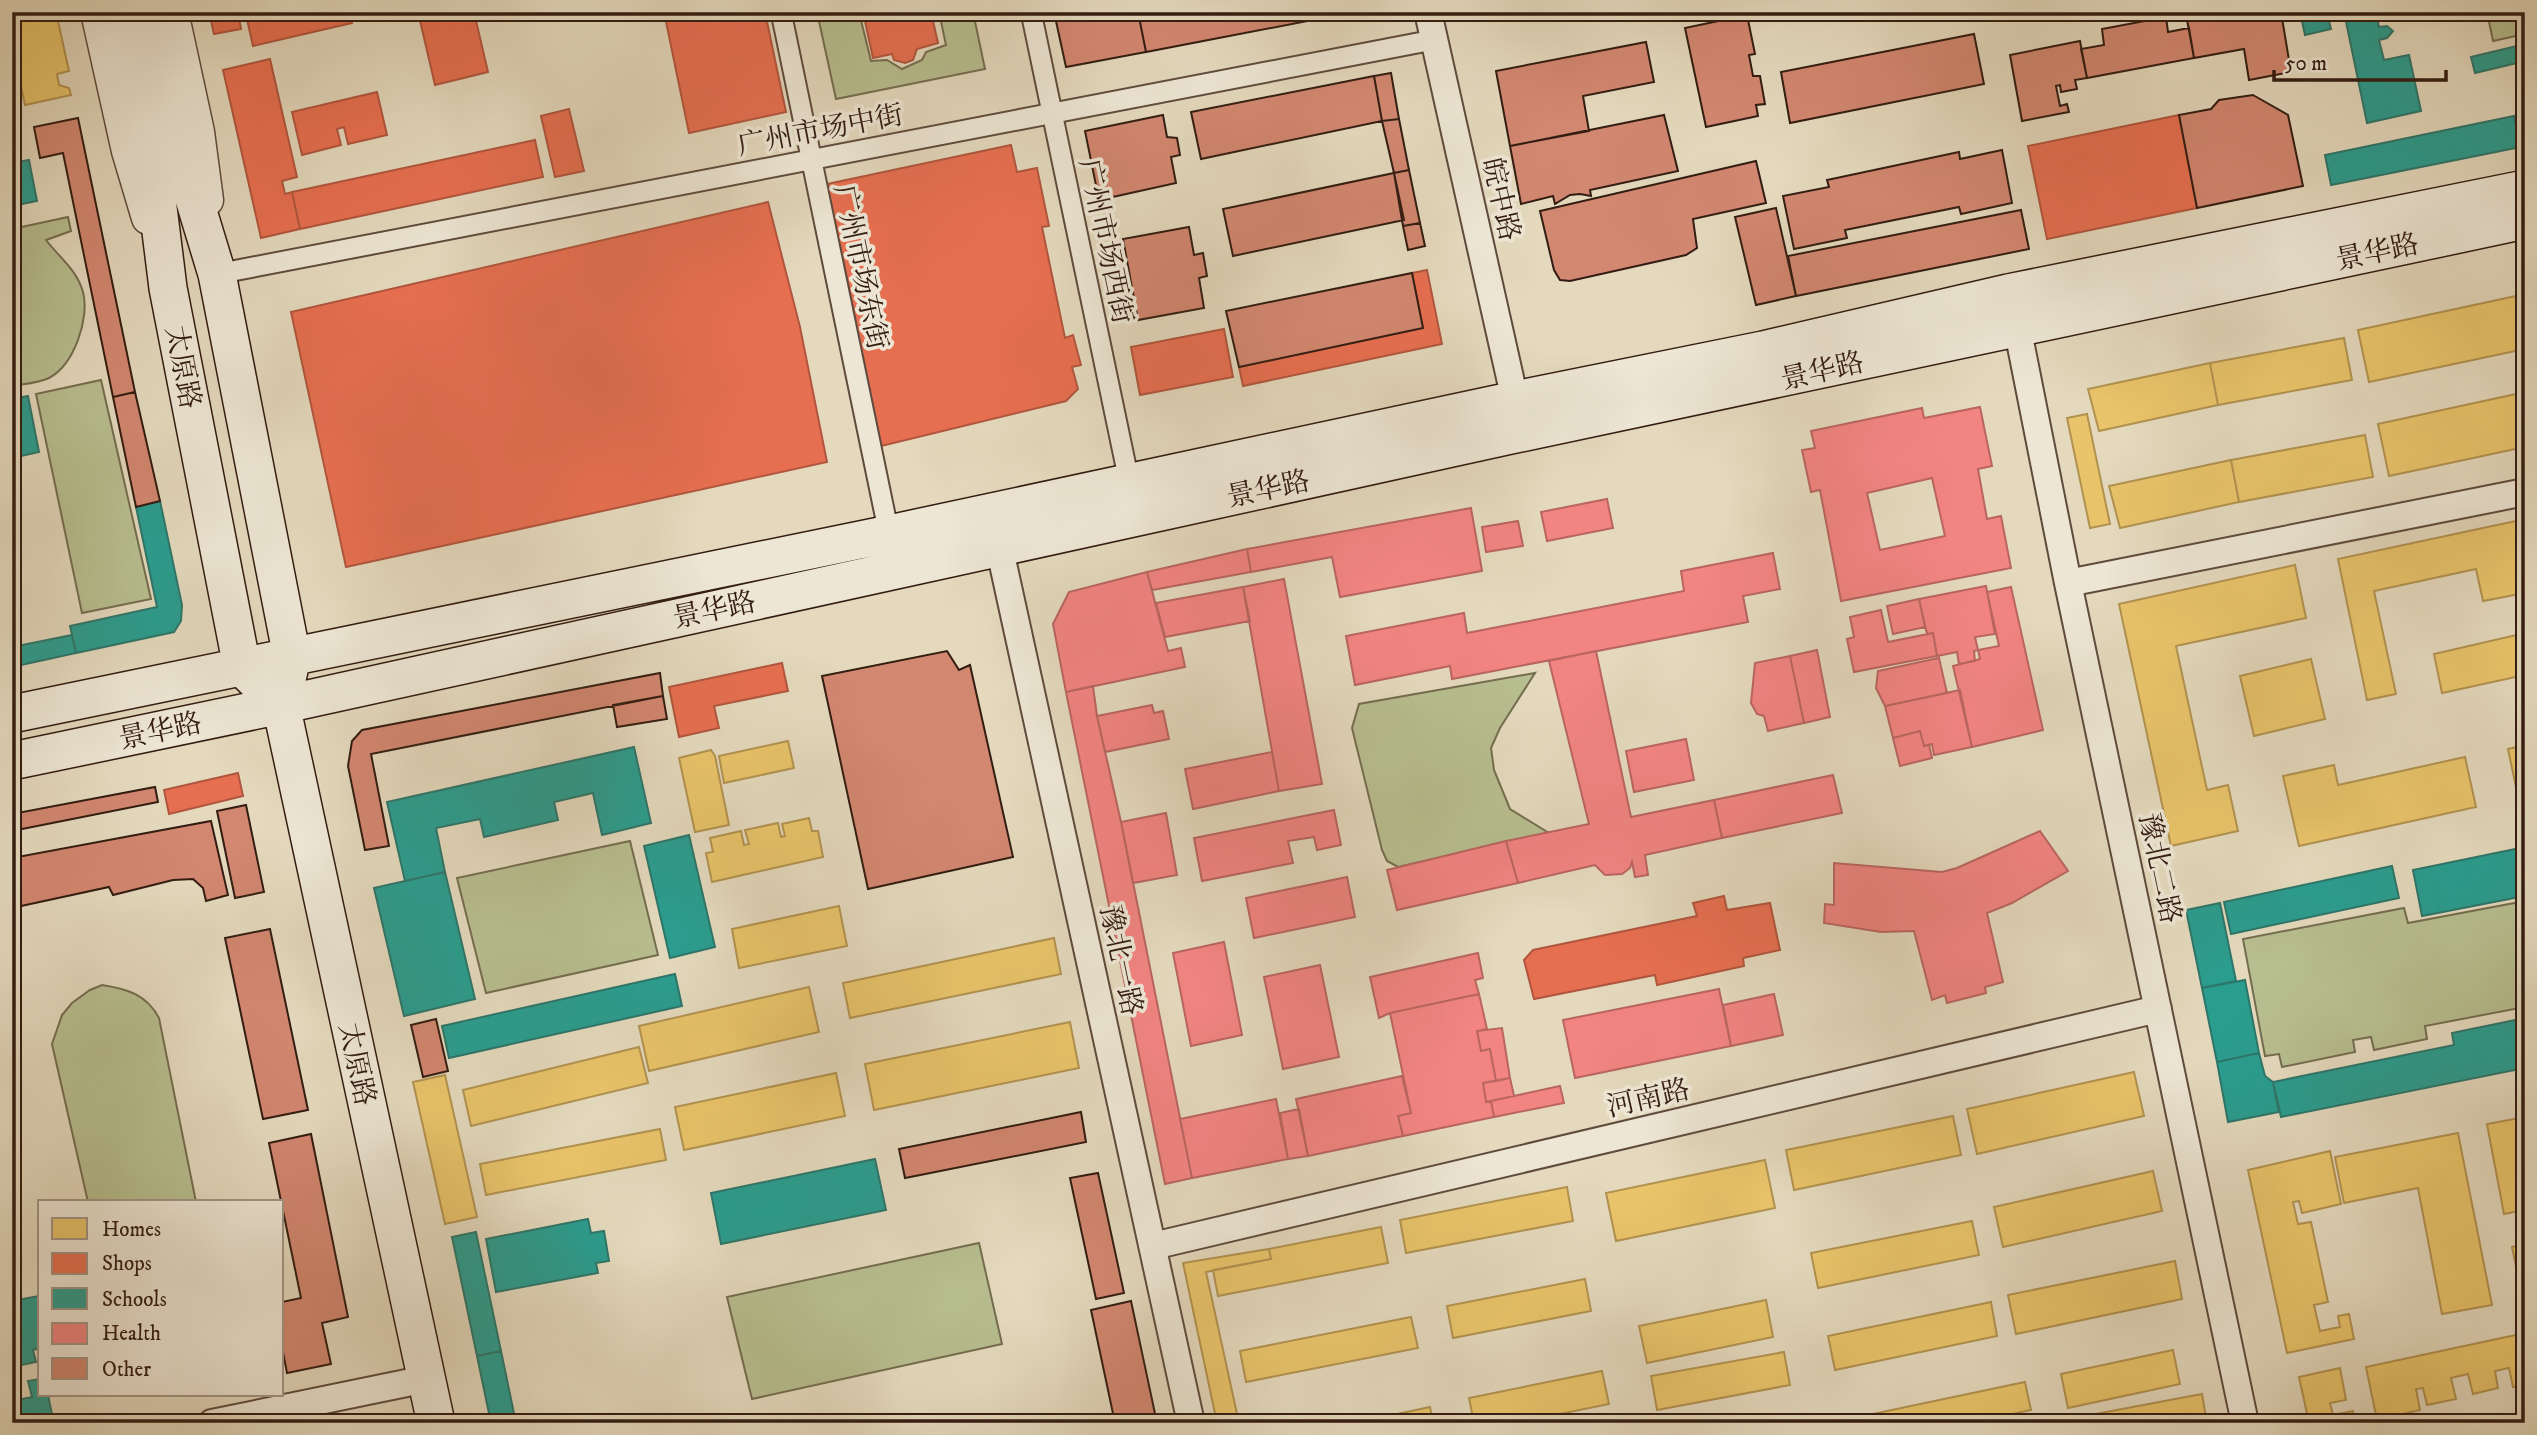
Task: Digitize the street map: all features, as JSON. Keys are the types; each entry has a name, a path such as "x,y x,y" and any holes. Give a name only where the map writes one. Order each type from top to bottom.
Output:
{"main road":[{"name":"太原路","path":"122,12 150,143 168,288 242,667"},
{"name":"太原路","path":"149,12 176,139 218,274 292,657 281,705 436,1423"},
{"name":"景华路","path":"12,714 889,534 991,510 1763,350 2008,293 2525,189"},
{"name":"景华路","path":"12,761 281,705 2017,326 2525,220"},
{"path":"242,667 281,705"}],"street":[{"path":"97,12 128,152 168,288"},
{"path":"172,12 198,132 218,274"},
{"name":"广州市场东街","path":"780,12 889,534"},
{"name":"广州市场西街","path":"1031,12 1129,481"},
{"name":"皖中路","path":"1428,12 1515,400"},
{"name":"广州市场中街","path":"218,274 1433,40"},
{"name":"豫北二路","path":"2017,326 2068,583 2245,1423"},
{"path":"2068,583 2525,492"},
{"name":"豫北一路","path":"991,510 1191,1423"},
{"name":"河南路","path":"1153,1246 2158,1009"},
{"path":"212,1423 426,1378"}],"green space":[{"path":"817,12 859,12 871,61 887,60 902,69 922,60 926,52 946,45 939,12 973,12 985,69 836,99"},
{"path":"2487,12 2525,12 2525,34 2493,41"},
{"path":"68,217 71,231 46,240 72,270 83,292 84,315 78,340 73,352 58,372 36,382 12,386 12,229"},
{"path":"101,380 151,599 82,613 36,394"},
{"path":"1535,673 1500,728 1491,748 1494,770 1510,809 1549,833 1398,867 1387,861 1352,728 1359,704"},
{"path":"630,841 658,955 486,993 457,878"},
{"path":"2525,901 2525,1007 2425,1026 2427,1039 2374,1050 2371,1037 2353,1040 2355,1052 2282,1067 2279,1054 2265,1056 2243,939 2404,908 2408,923"},
{"path":"102,985 136,994 149,1004 159,1018 196,1200 88,1200 52,1044 62,1015 72,1003"},
{"path":"979,1243 1002,1344 752,1399 727,1297"}],"building: Homes":[{"path":"12,12 56,12 69,71 57,74 59,85 69,88 71,95 25,105 12,45"},
{"path":"2525,294 2525,349 2369,382 2358,330"},
{"path":"2344,338 2352,380 2218,405 2210,363"},
{"path":"2210,363 2218,405 2099,431 2088,389"},
{"path":"2525,392 2525,447 2389,476 2378,424"},
{"path":"2087,414 2110,524 2090,528 2067,418"},
{"path":"2365,435 2373,477 2239,502 2231,460"},
{"path":"2231,460 2239,502 2120,528 2109,486"},
{"path":"2525,519 2525,593 2483,601 2476,569 2374,591 2396,694 2367,700 2338,559"},
{"path":"2295,565 2306,618 2176,646 2207,790 2228,785 2238,831 2171,846 2119,604"},
{"path":"2525,633 2525,675 2442,693 2434,654"},
{"path":"2311,659 2325,719 2254,736 2240,676"},
{"path":"788,741 794,768 724,783 719,756"},
{"path":"2525,745 2525,795 2518,797 2508,749"},
{"path":"711,750 715,756 729,825 695,832 679,758"},
{"path":"2465,757 2476,807 2299,846 2283,776 2334,765 2338,785"},
{"path":"809,818 812,831 818,831 823,857 712,882 706,853 713,852 710,838 741,831 744,845 749,844 745,830 778,823 781,837 785,836 782,824"},
{"path":"839,906 847,946 739,968 732,929"},
{"path":"1054,938 1061,974 850,1018 843,983"},
{"path":"809,987 819,1032 649,1071 639,1026"},
{"path":"1070,1022 1079,1068 874,1110 865,1064"},
{"path":"639,1047 648,1083 471,1126 463,1090"},
{"path":"2134,1072 2144,1116 1977,1154 1967,1109"},
{"path":"836,1073 845,1116 684,1150 675,1107"},
{"path":"445,1075 477,1217 445,1224 413,1082"},
{"path":"1953,1116 1961,1155 1794,1190 1786,1150"},
{"path":"2525,1117 2525,1210 2504,1214 2487,1124"},
{"path":"660,1129 666,1160 486,1195 480,1164"},
{"path":"2458,1133 2492,1305 2442,1314 2418,1188 2344,1203 2335,1157"},
{"path":"2330,1151 2341,1204 2302,1213 2299,1201 2293,1202 2298,1224 2311,1222 2328,1302 2314,1305 2320,1331 2340,1327 2338,1316 2349,1314 2354,1339 2287,1353 2248,1170"},
{"path":"1765,1160 1775,1208 1616,1241 1606,1193"},
{"path":"2153,1171 2162,1211 2003,1247 1994,1207"},
{"path":"1567,1187 1573,1221 1406,1253 1400,1220"},
{"path":"1972,1221 1979,1255 1818,1288 1811,1253"},
{"path":"1381,1227 1388,1263 1218,1296 1213,1270 1271,1259 1269,1249"},
{"path":"2525,1244 2525,1280 2519,1281 2512,1247"},
{"path":"1269,1249 1271,1259 1206,1272 1239,1423 1217,1423 1183,1263"},
{"path":"2175,1261 2182,1299 2016,1334 2008,1295"},
{"path":"1585,1279 1591,1311 1453,1338 1447,1306"},
{"path":"1766,1300 1773,1337 1647,1363 1639,1326"},
{"path":"1991,1302 1997,1336 1835,1370 1828,1336"},
{"path":"1411,1317 1418,1348 1246,1382 1240,1351"},
{"path":"2525,1333 2525,1385 2513,1387 2509,1368 2495,1371 2498,1388 2473,1394 2468,1374 2451,1378 2456,1399 2427,1405 2423,1388 2416,1389 2420,1410 2377,1420 2366,1367"},
{"path":"2173,1350 2180,1384 2068,1408 2061,1374"},
{"path":"1784,1352 1790,1385 1657,1410 1651,1376"},
{"path":"2340,1368 2346,1400 2330,1403 2333,1415 2353,1411 2355,1423 2309,1423 2299,1377"},
{"path":"1602,1371 1609,1404 1515,1423 1474,1423 1469,1398"},
{"path":"2025,1382 2031,1410 1971,1423 1844,1423 1844,1420"},
{"path":"2202,1394 2207,1423 2091,1423 2090,1415"},
{"path":"1430,1407 1433,1423 1355,1423"}],"building: Shops":[{"path":"209,12 238,12 241,29 214,34"},
{"path":"258,12 349,12 352,23 253,46 246,15"},
{"path":"418,12 474,12 488,72 435,85"},
{"path":"664,12 765,12 786,112 689,133"},
{"path":"863,12 931,12 938,43 917,49 913,60 905,63 894,60 892,54 873,58"},
{"path":"270,59 297,177 282,181 285,194 292,192 300,229 261,238 223,70"},
{"path":"377,92 387,135 348,144 344,127 337,129 341,145 302,155 292,112"},
{"path":"569,109 584,171 555,177 541,116"},
{"path":"2179,115 2197,208 2047,239 2028,146"},
{"path":"535,140 543,177 300,229 292,192"},
{"path":"1011,145 1017,172 1037,168 1049,226 1042,227 1065,338 1073,335 1081,365 1072,367 1078,389 1066,401 881,446 840,245 832,247 828,231 836,229 827,184"},
{"path":"768,202 800,327 827,462 346,567 291,312"},
{"path":"1427,270 1442,344 1243,386 1239,367 1423,328 1412,273"},
{"path":"1224,329 1233,377 1140,395 1131,347"},
{"path":"782,663 788,691 714,706 719,728 679,737 669,687"},
{"path":"238,773 243,796 169,814 164,790"},
{"path":"1724,896 1727,910 1770,903 1780,950 1743,958 1744,966 1657,985 1655,975 1534,999 1524,960 1533,950 1697,916 1693,903"}],"building: Schools":[{"path":"2300,12 2319,12 2320,15 2327,13 2331,29 2305,35"},
{"path":"2344,12 2376,12 2379,27 2387,26 2393,31 2387,38 2379,40 2384,60 2409,55 2421,111 2367,123"},
{"path":"2525,44 2525,90 2517,63 2475,73 2471,57"},
{"path":"2525,114 2525,137 2519,139 2514,116"},
{"path":"2514,116 2521,147 2331,185 2325,155"},
{"path":"29,160 37,201 12,206 12,163"},
{"path":"28,396 39,452 12,458 12,399"},
{"path":"160,501 182,605 181,621 174,632 76,653 70,626 157,607 136,507"},
{"path":"72,635 76,653 12,667 12,647"},
{"path":"634,747 651,823 602,835 593,793 554,802 558,820 484,837 480,819 436,828 445,872 405,881 387,802"},
{"path":"689,835 715,947 670,958 644,846"},
{"path":"2525,847 2525,896 2422,916 2413,870"},
{"path":"2392,866 2399,898 2231,934 2224,902"},
{"path":"445,872 475,999 404,1016 374,888"},
{"path":"2220,903 2236,981 2202,988 2186,910"},
{"path":"675,974 682,1006 449,1058 442,1026"},
{"path":"2245,980 2259,1053 2217,1062 2202,988"},
{"path":"2525,1018 2525,1068 2281,1117 2273,1082 2454,1045 2452,1033"},
{"path":"2259,1053 2265,1076 2273,1082 2279,1112 2228,1122 2217,1062"},
{"path":"875,1159 886,1210 721,1244 711,1193"},
{"path":"588,1219 591,1233 604,1231 609,1261 596,1263 598,1273 496,1292 486,1239"},
{"path":"476,1232 501,1351 477,1356 452,1237"},
{"path":"38,1296 38,1349 33,1350 36,1362 12,1367 12,1301"},
{"path":"501,1351 516,1423 491,1423 477,1356"},
{"path":"38,1379 38,1396 48,1396 53,1419 36,1423 12,1423 12,1401 32,1397 28,1381"}],"building: Health":[{"path":"1980,407 1992,466 1978,469 1987,519 2001,516 2011,568 1841,601 1820,490 1811,492 1802,450 1815,448 1811,431 1922,408 1924,418","holes":["1932,478 1945,536 1880,550 1867,493"]},
{"path":"1607,499 1613,528 1547,541 1541,512"},
{"path":"1471,508 1482,571 1340,597 1332,557 1251,572 1247,549"},
{"path":"1518,521 1523,546 1486,552 1482,527"},
{"path":"1247,549 1251,572 1152,590 1147,572"},
{"path":"1773,553 1780,589 1743,596 1748,622 1452,679 1450,666 1355,685 1346,636 1464,613 1467,633 1684,591 1681,571"},
{"path":"1147,572 1168,651 1181,648 1185,667 1066,692 1053,624 1069,592"},
{"path":"1284,579 1322,784 1279,791 1243,587"},
{"path":"1986,586 1995,634 1975,637 1978,650 1974,651 1975,661 1959,664 1957,652 1937,656 1933,633 1927,634 1919,599"},
{"path":"1243,587 1250,621 1165,637 1156,603"},
{"path":"2011,587 2043,730 1972,747 1953,666 1980,659 1978,650 1999,646 1987,592"},
{"path":"1919,599 1925,627 1893,634 1887,606"},
{"path":"1881,610 1888,642 1933,633 1937,656 1854,672 1847,639 1854,637 1850,617"},
{"path":"1817,650 1830,717 1804,723 1790,656"},
{"path":"1596,651 1631,817 1714,800 1722,838 1645,855 1648,875 1635,877 1632,862 1630,868 1622,874 1605,875 1595,865 1518,883 1506,841 1589,824 1549,661"},
{"path":"1790,656 1804,723 1768,731 1764,716 1757,714 1751,703 1755,663"},
{"path":"1939,658 1947,693 1885,706 1876,688 1878,671"},
{"path":"1093,686 1192,1178 1165,1184 1066,692"},
{"path":"1960,690 1972,747 1934,755 1932,744 1924,746 1920,731 1893,738 1885,706"},
{"path":"1152,705 1154,713 1163,711 1169,739 1105,752 1097,716"},
{"path":"1920,731 1924,746 1929,745 1932,758 1900,766 1893,738"},
{"path":"1686,739 1694,780 1634,792 1626,751"},
{"path":"1272,752 1279,791 1193,809 1185,769"},
{"path":"1833,775 1842,813 1722,838 1714,800"},
{"path":"1334,810 1341,845 1317,850 1314,837 1288,841 1293,863 1202,881 1194,838"},
{"path":"1166,813 1177,875 1133,883 1121,822"},
{"path":"2040,831 2068,871 2012,903 1987,913 2003,982 1985,987 1986,993 1947,1003 1945,995 1932,1000 1914,931 1881,932 1824,923 1825,904 1834,905 1834,863 1942,872"},
{"path":"1506,841 1518,883 1397,910 1387,870"},
{"path":"1347,877 1355,917 1254,938 1246,898"},
{"path":"1224,942 1242,1035 1191,1046 1173,953"},
{"path":"1478,953 1483,978 1475,980 1479,994 1390,1013 1379,1018 1370,977"},
{"path":"1320,965 1339,1057 1283,1069 1264,977"},
{"path":"1719,989 1731,1046 1575,1078 1563,1020"},
{"path":"1479,994 1487,1029 1477,1031 1481,1051 1490,1049 1496,1081 1483,1083 1486,1102 1491,1101 1494,1117 1403,1136 1398,1116 1411,1113 1390,1013"},
{"path":"1774,994 1783,1035 1731,1046 1723,1005"},
{"path":"1502,1028 1510,1078 1496,1081 1490,1049 1481,1051 1477,1031"},
{"path":"1402,1076 1411,1113 1398,1116 1403,1136 1308,1156 1296,1099"},
{"path":"1510,1078 1514,1096 1486,1102 1483,1083"},
{"path":"1560,1086 1564,1103 1494,1117 1491,1101"},
{"path":"1276,1099 1288,1159 1192,1178 1180,1119"},
{"path":"1299,1109 1308,1156 1288,1159 1280,1113"}],"building: Other":[{"path":"1054,12 1100,12 1101,16 1118,12 1138,12 1146,52 1066,67"},
{"path":"1138,12 1354,12 1146,52"},
{"path":"1487,12 1526,12 1488,19"},
{"path":"2281,12 2291,72 2249,80 2244,49 2194,58 2186,14"},
{"path":"1747,15 1755,54 1749,55 1753,76 1760,76 1765,104 1756,105 1758,116 1706,127 1685,28"},
{"path":"2166,17 2168,32 2189,28 2194,58 2087,78 2081,49 2104,45 2102,29"},
{"path":"1974,34 1984,84 1790,123 1781,72"},
{"path":"2080,41 2087,78 2075,80 2077,89 2061,92 2060,85 2056,86 2060,106 2067,104 2069,112 2022,121 2010,55"},
{"path":"1646,42 1654,82 1583,96 1589,131 1510,146 1496,71"},
{"path":"1391,73 1399,119 1382,121 1374,76"},
{"path":"1374,76 1382,121 1201,159 1191,112"},
{"path":"2253,95 2288,115 2303,186 2197,208 2179,115 2211,109 2219,100"},
{"path":"1163,115 1167,137 1177,138 1180,155 1171,157 1176,183 1099,200 1085,131"},
{"path":"1664,115 1678,171 1590,190 1591,196 1570,195 1555,204 1553,196 1521,204 1510,146"},
{"path":"78,118 135,392 113,397 63,153 40,158 34,127"},
{"path":"1399,119 1409,170 1394,173 1382,121"},
{"path":"2002,150 2012,203 1961,214 1959,207 1845,230 1847,238 1794,249 1783,196 1829,187 1827,180 1959,152 1960,159"},
{"path":"1756,161 1766,203 1693,219 1697,248 1686,255 1570,281 1560,280 1554,270 1540,211"},
{"path":"1409,170 1420,223 1403,226 1394,173"},
{"path":"1394,173 1404,220 1233,256 1223,209"},
{"path":"1776,208 1796,296 1756,305 1735,217"},
{"path":"2021,210 2029,249 1796,296 1788,256"},
{"path":"1420,223 1425,246 1408,250 1403,226"},
{"path":"1189,227 1194,255 1203,253 1207,276 1199,278 1204,308 1138,320 1123,239"},
{"path":"1412,273 1423,328 1239,367 1226,311"},
{"path":"135,392 160,501 136,507 113,397"},
{"path":"947,651 959,670 970,665 1013,857 868,889 822,676"},
{"path":"660,673 663,696 371,754 389,846 365,850 348,766 352,741 362,730"},
{"path":"663,696 667,719 617,727 613,705"},
{"path":"155,787 158,802 12,831 12,814"},
{"path":"246,805 264,892 235,898 217,811"},
{"path":"211,821 228,895 206,901 203,888 193,879 173,880 113,895 109,887 12,908 12,858"},
{"path":"270,929 308,1110 263,1119 225,938"},
{"path":"436,1019 448,1071 423,1077 411,1025"},
{"path":"1081,1112 1086,1142 905,1178 899,1149"},
{"path":"311,1134 348,1317 322,1323 331,1364 287,1373 284,1357 284,1302 301,1298 284,1216 284,1200 281,1200 269,1143"},
{"path":"1098,1173 1124,1293 1096,1299 1070,1178"},
{"path":"1131,1301 1157,1423 1115,1423 1091,1310"}]}
